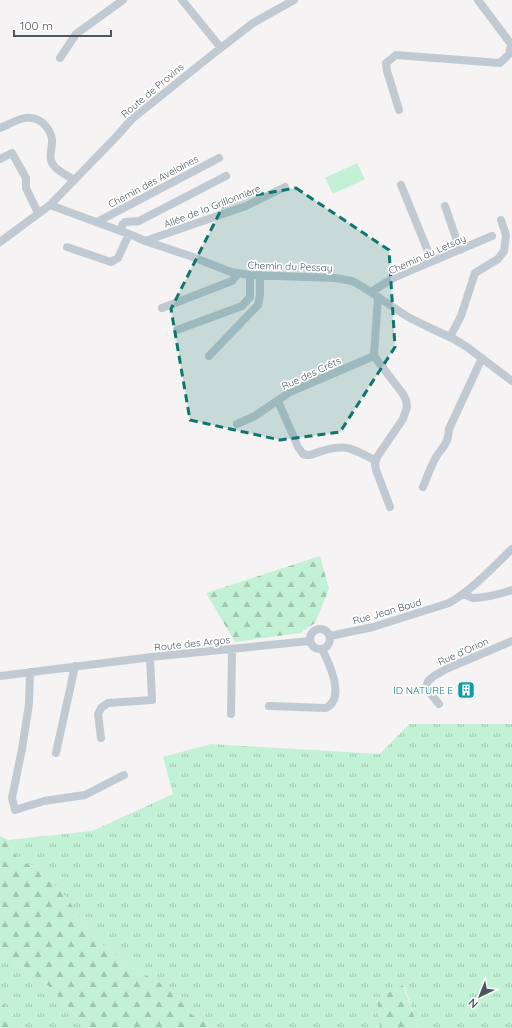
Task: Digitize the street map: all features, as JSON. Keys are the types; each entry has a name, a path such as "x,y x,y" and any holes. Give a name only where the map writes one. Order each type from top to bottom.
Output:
{"street":[{"path":"60,58 76,34 123,0"},
{"path":"182,0 221,48"},
{"name":"Route de Provins","path":"0,242 50,205 132,119 253,23 294,0"},
{"path":"399,110 386,71 386,64 396,56 500,62 509,54 511,44 478,0"},
{"path":"0,128 25,117 30,117 40,121 49,129 52,138 52,164 74,180"},
{"path":"0,159 12,153 26,178 26,188 38,214"},
{"name":"Chemin des Avelaines","path":"97,222 219,158"},
{"path":"67,247 111,262 118,258 125,233 122,225 125,222 139,221 226,176"},
{"path":"401,185 432,261"},
{"name":"Allée de la Grillonnière","path":"145,241 246,206 285,187"},
{"name":"Chemin du Pessay","path":"50,205 231,272 250,275 335,278 352,281 408,317 450,337 467,347 512,381"},
{"path":"445,206 460,250"},
{"path":"450,337 461,316 475,273 498,259 504,251 506,235 501,220"},
{"name":"Chemin du Letsay","path":"371,292 395,277 492,236"},
{"path":"162,308 232,281 238,273"},
{"path":"177,330 242,306 250,297 250,275"},
{"path":"209,356 258,305 260,295 260,275"},
{"path":"378,297 374,356 406,400 403,419 377,457 375,464 390,507"},
{"name":"Rue des Crêts","path":"237,424 255,416 290,392 374,356"},
{"path":"423,487 436,458 448,440 449,429 482,358"},
{"path":"278,401 298,447 303,454 310,455 330,448 344,447 357,451 376,461"},
{"name":"Rue Jean Baud","path":"330,636 373,626 449,603 464,594 476,584 512,549"},
{"path":"464,594 471,598 504,593 512,590"},
{"path":"318,630 325,630 330,636 330,641 327,646 322,649 315,648 310,641 310,637 313,632 318,630"},
{"name":"Route des Argos","path":"0,676 150,657 310,641"},
{"name":"Rue d’Orion","path":"439,704 426,688 428,681 446,669 512,641"},
{"path":"231,714 232,649"},
{"path":"269,706 326,708 333,703 336,689 329,663 322,649"},
{"path":"101,738 98,714 108,703 152,700 150,657"},
{"path":"56,753 76,666"},
{"path":"29,733 32,672"},
{"path":"32,672 29,704 12,798 15,810 44,801 85,795 124,775"}],"highlighted area":[{"path":"296,188 389,250 395,347 340,432 280,440 190,420 171,309 226,200"}],"green space":[{"path":"357,163 365,179 333,194 325,178"},
{"path":"320,556 329,589 315,623 300,633 235,642 206,593"},
{"path":"409,724 512,724 512,1028 418,1028 404,985 377,999 380,1028 216,1028 192,1015 171,989 131,967 94,938 67,898 37,867 19,861 8,840 92,831 173,794 163,757 211,744 380,754"},
{"path":"0,836 8,840 19,861 37,867 67,898 94,938 131,967 171,989 192,1015 216,1028 85,1027 50,987 0,949"},
{"path":"0,949 50,987 85,1027 88,1028 23,1028 0,1000"},
{"path":"403,985 418,1028 380,1028 377,999"},
{"path":"0,1000 23,1028 0,1028"}],"place":[{"name":"ID NATURE E","path":"466,690"}]}
